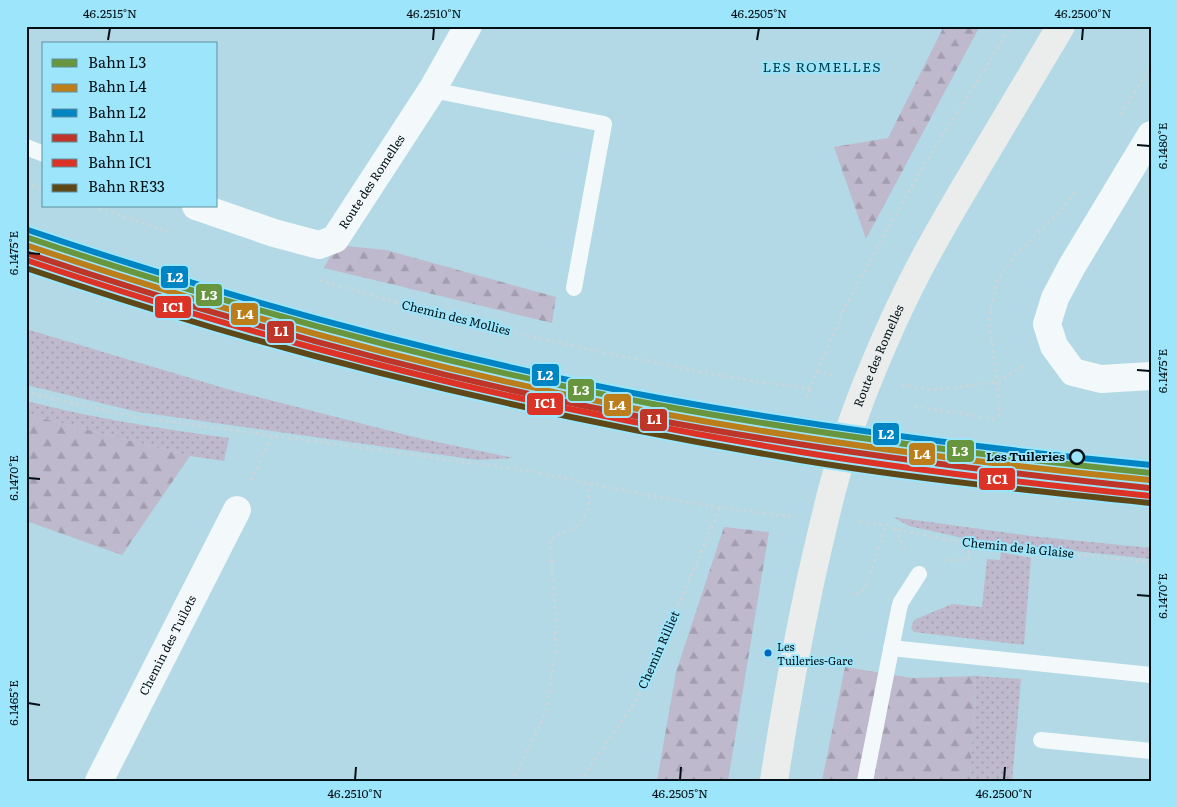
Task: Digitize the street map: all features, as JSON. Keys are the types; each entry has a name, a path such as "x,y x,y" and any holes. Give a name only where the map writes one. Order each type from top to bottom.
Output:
{"main road":[{"name":"Route des Romelles","path":"774,781 781,731 821,533 847,437 861,398 888,334 921,264 1061,26"}],"street":[{"name":"Route des Romelles","path":"202,208 319,245 335,239 432,90 468,26"},
{"path":"1151,135 1072,266 1055,298 1048,324 1054,346 1073,372 1102,378 1151,376"},
{"name":"Chemin des Tuilots","path":"99,781 237,510"}],"lane":[{"path":"432,90 604,124 574,288"},
{"path":"26,148 42,153"},
{"path":"865,781 902,602 919,574"},
{"path":"891,648 1151,676"},
{"path":"1041,740 1151,751"}],"path":[{"path":"807,398 844,309 886,231 924,165 1012,26"},
{"path":"1118,119 1151,65"},
{"path":"26,184 42,189"},
{"path":"915,406 993,419 1000,414 990,320 998,278 1014,256 1051,220 1078,186"},
{"path":"100,208 181,236"},
{"name":"Chemin des Mollies","path":"317,279 386,300 552,342 710,373 783,386 810,388"},
{"path":"933,390 997,382 1054,346"},
{"path":"26,392 128,416 530,471 719,508 778,515"},
{"path":"237,510 273,436"},
{"path":"511,781 539,728 547,708 555,652 555,610 550,539 568,531 583,520 588,507 589,484"},
{"name":"Chemin Rilliet","path":"580,781 644,687 719,508"},
{"name":"Chemin de la Glaise","path":"856,594 866,586 886,525 895,529 953,541 1151,562"}],"green space":[{"path":"944,26 980,26 866,239 834,147 888,138"},
{"path":"336,245 386,250 556,297 552,323 324,268"},
{"path":"26,329 234,391 418,438 514,458 478,460 138,412 26,385"},
{"path":"26,401 76,413 229,438 224,461 190,456 26,414"},
{"path":"26,414 190,456 122,555 26,521"},
{"path":"893,517 1031,536 1151,548 1151,559 963,538 909,526"},
{"path":"724,527 769,532 728,781 657,781 676,672"},
{"path":"1001,552 1031,558 1024,645 914,632 911,628 914,620 952,604 982,607 987,559 1000,560"},
{"path":"845,667 912,678 976,676 970,781 822,781"},
{"path":"976,676 1021,679 1012,781 970,781"}],"rail line":[{"name":"L2","path":"28,230 183,280 340,325 499,365 579,382 720,409 843,428 966,445 1151,465"},
{"name":"L3","path":"26,237 182,287 339,332 418,353 578,389 719,416 842,435 965,452 1151,473"},
{"name":"L4","path":"26,245 182,295 339,340 418,361 578,397 719,424 842,443 965,460 1150,480"},
{"name":"L1","path":"26,253 180,302 336,347 493,386 572,403 713,430 837,450 962,467 1149,488"},
{"name":"IC1","path":"26,260 97,284 278,338 435,379 556,406 740,442 845,459 976,477 1151,496"},
{"name":"RE33","path":"26,268 214,328 359,368 505,403 726,447 844,467 975,484 1150,503"}],"place":[{"name":"Les Tuileries","path":"1077,457"},
{"name":"Les Tuileries-Gare","path":"768,653"}],"district":[{"name":"LES ROMELLES","path":"822,67"}]}
